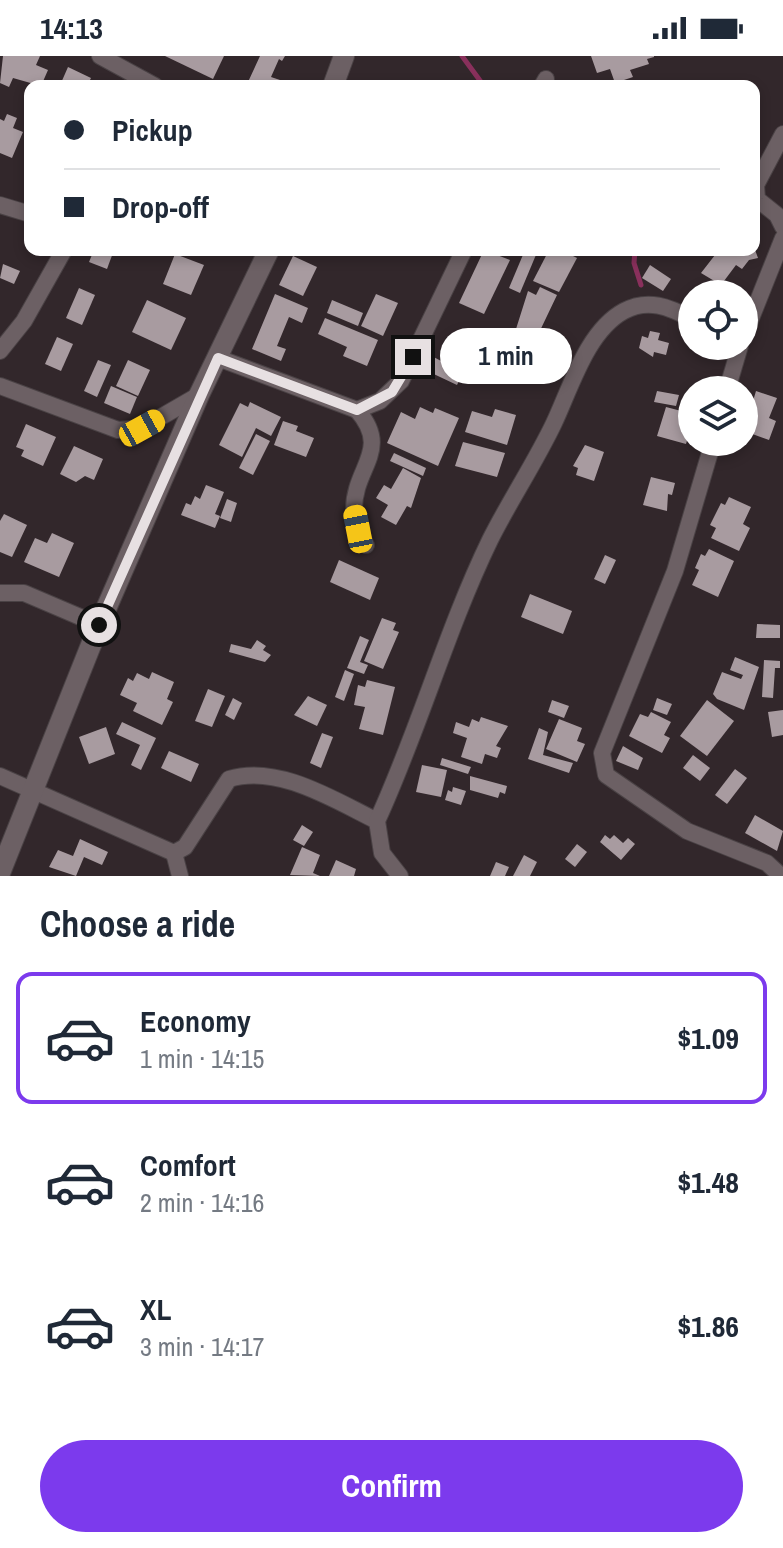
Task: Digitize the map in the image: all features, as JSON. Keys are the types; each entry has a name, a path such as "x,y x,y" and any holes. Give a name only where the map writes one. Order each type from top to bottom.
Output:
{"street":[{"path":"100,56 144,80"},
{"path":"335,80 344,56"},
{"path":"760,177 783,134"},
{"path":"760,201 777,215 783,227"},
{"path":"0,205 24,212"},
{"path":"758,298 783,238"},
{"path":"0,351 24,321 61,256"},
{"path":"0,873 35,792 99,625 199,395 266,256"},
{"path":"357,410 380,401 401,381 461,256"},
{"path":"400,876 382,853 377,821 490,541 598,336 622,312 647,303 678,313"},
{"path":"218,358 357,410 371,426 373,441 354,510 366,545"},
{"path":"0,386 118,430 142,428 199,395"},
{"path":"709,456 675,571 617,712 601,762 606,775 687,831 767,863 781,876"},
{"path":"0,593 24,593 99,625"},
{"path":"174,853 185,847 229,779 247,773 304,786 377,821"},
{"path":"0,776 174,853"},
{"path":"174,853 180,876"}],"building":[{"path":"3,56 40,56 36,65 48,70 44,80 24,81 13,78 9,87 0,83"},
{"path":"165,56 224,56 213,79"},
{"path":"260,56 285,56 282,61 279,59 271,77 280,80 249,80"},
{"path":"591,56 654,56 647,59 649,64 630,70 633,77 624,80 614,80 610,69 597,73"},
{"path":"68,67 91,78 90,80 62,80"},
{"path":"7,114 17,118 13,128 23,132 12,158 0,153 0,119 4,121"},
{"path":"92,256 112,256 107,269 89,262"},
{"path":"174,256 204,265 191,295 163,284"},
{"path":"293,256 317,267 303,296 279,285"},
{"path":"481,256 500,256 510,260 484,314 459,303"},
{"path":"522,256 535,256 520,293 509,288"},
{"path":"546,256 577,258 559,292 533,281"},
{"path":"714,256 757,256 742,269 736,265 725,280 713,280 701,273"},
{"path":"3,264 20,271 14,284 0,278"},
{"path":"650,265 671,279 663,291 642,278"},
{"path":"540,287 557,295 536,339 516,329 528,291 536,295"},
{"path":"79,288 95,295 82,325 66,318"},
{"path":"275,294 308,308 302,323 289,317 277,346 286,349 281,361 252,349"},
{"path":"376,294 398,303 383,336 361,326"},
{"path":"147,300 186,318 171,350 132,332"},
{"path":"332,300 363,313 358,326 327,313"},
{"path":"325,318 378,340 367,366 343,356 347,347 318,334"},
{"path":"650,331 660,333 658,340 669,343 666,355 654,352 653,357 639,348 642,336 648,338"},
{"path":"457,332 469,338 466,344 475,348 457,385 421,368 428,354 443,362"},
{"path":"57,337 73,344 61,371 45,364"},
{"path":"98,360 111,365 97,397 84,391"},
{"path":"128,360 150,370 138,396 116,386"},
{"path":"111,386 137,397 130,414 104,403"},
{"path":"657,391 678,395 676,406 654,402"},
{"path":"758,392 777,398 769,418 776,421 769,440 758,436"},
{"path":"250,402 281,417 271,436 256,428 242,457 219,445 240,403 248,407"},
{"path":"420,407 433,413 435,408 459,418 438,466 387,443 401,412 415,419"},
{"path":"666,407 678,410 678,442 657,436"},
{"path":"495,409 516,415 507,445 465,432 472,411 492,417"},
{"path":"283,421 298,426 296,431 314,438 306,457 274,445"},
{"path":"26,424 56,437 43,466 21,456 24,450 16,447"},
{"path":"256,434 270,441 253,475 239,468"},
{"path":"463,442 505,453 497,477 455,466"},
{"path":"585,445 604,452 594,481 576,475 578,468 573,466"},
{"path":"74,446 103,459 94,480 85,476 76,482 60,474"},
{"path":"394,453 426,468 423,476 390,461"},
{"path":"403,468 421,478 411,508 407,506 396,525 381,517 388,505 376,498 384,485 391,489"},
{"path":"651,477 675,483 672,495 668,494 667,511 643,505"},
{"path":"206,485 224,492 215,514 220,516 215,528 181,515 186,503 191,505 195,496 200,499"},
{"path":"729,497 751,507 743,524 750,528 739,551 711,538 716,528 710,525 721,503 725,505"},
{"path":"227,499 237,503 231,522 220,518"},
{"path":"4,514 27,525 12,557 0,552 0,521"},
{"path":"52,533 74,543 59,577 24,562 35,538 47,543"},
{"path":"709,549 734,561 718,597 692,585 699,570 695,568 701,554 705,556"},
{"path":"605,555 616,560 605,584 594,579"},
{"path":"339,560 379,578 370,600 330,582"},
{"path":"530,594 572,611 563,634 521,617"},
{"path":"382,618 396,623 393,630 399,632 383,669 364,661"},
{"path":"757,624 780,625 780,638 756,638"},
{"path":"360,636 369,640 360,662 368,665 364,674 347,668"},
{"path":"257,640 266,646 263,650 271,655 265,662 229,652 231,644 251,649"},
{"path":"735,657 759,667 744,710 717,699 713,694 722,672 741,679 743,675 730,670"},
{"path":"764,660 780,661 780,668 775,668 773,698 762,697"},
{"path":"345,670 354,674 344,701 335,697"},
{"path":"152,672 174,682 167,699 173,702 162,725 133,711 137,703 120,695 128,678 133,681 137,673 149,679"},
{"path":"367,680 395,687 383,735 359,729 365,707 354,705 358,685 365,687"},
{"path":"208,689 225,696 212,727 195,721"},
{"path":"308,696 327,705 317,726 294,715"},
{"path":"233,698 242,703 234,720 225,715"},
{"path":"657,698 672,704 667,715 653,710"},
{"path":"552,700 569,706 564,718 548,712"},
{"path":"707,700 734,721 707,756 680,736"},
{"path":"783,710 783,735 772,737 768,712"},
{"path":"651,712 671,722 664,735 670,738 662,753 629,736 640,714 648,717"},
{"path":"481,717 508,726 496,746 501,748 497,758 485,754 482,764 461,757 467,738 453,733 456,722 469,727 472,719 479,722"},
{"path":"559,719 582,728 577,741 585,744 577,762 546,749"},
{"path":"122,722 156,738 141,770 131,765 140,745 116,734"},
{"path":"106,727 115,754 89,764 79,737"},
{"path":"539,728 548,732 543,755 573,763 569,773 528,759"},
{"path":"322,733 333,737 321,768 310,763"},
{"path":"623,746 643,758 638,770 616,761"},
{"path":"169,751 199,764 191,782 161,768"},
{"path":"693,755 710,768 700,781 683,768"},
{"path":"442,758 471,767 468,774 440,765"},
{"path":"422,765 447,770 441,797 416,792"},
{"path":"735,769 747,778 727,804 715,795"},
{"path":"470,776 507,786 505,794 500,792 498,798 470,790"},
{"path":"453,787 466,791 461,805 445,800 448,790 452,792"},
{"path":"755,815 783,831 777,851 745,833"},
{"path":"302,825 313,832 304,846 293,840"},
{"path":"605,835 610,839 614,835 623,843 628,838 635,844 621,860 600,842"},
{"path":"80,839 108,852 102,865 84,857 76,876 49,867 58,850 73,856"},
{"path":"577,844 587,852 575,867 565,859"},
{"path":"302,847 320,855 313,873 320,876 290,875"},
{"path":"524,855 537,862 530,876 513,876"},
{"path":"336,860 356,869 354,876 329,876"},
{"path":"496,862 509,867 505,876 490,876"}],"waterway":[{"path":"462,56 480,80"},
{"path":"635,256 641,285"}],"route":[{"path":"99,625 218,358 357,410 380,401 392,392 413,357"}]}
